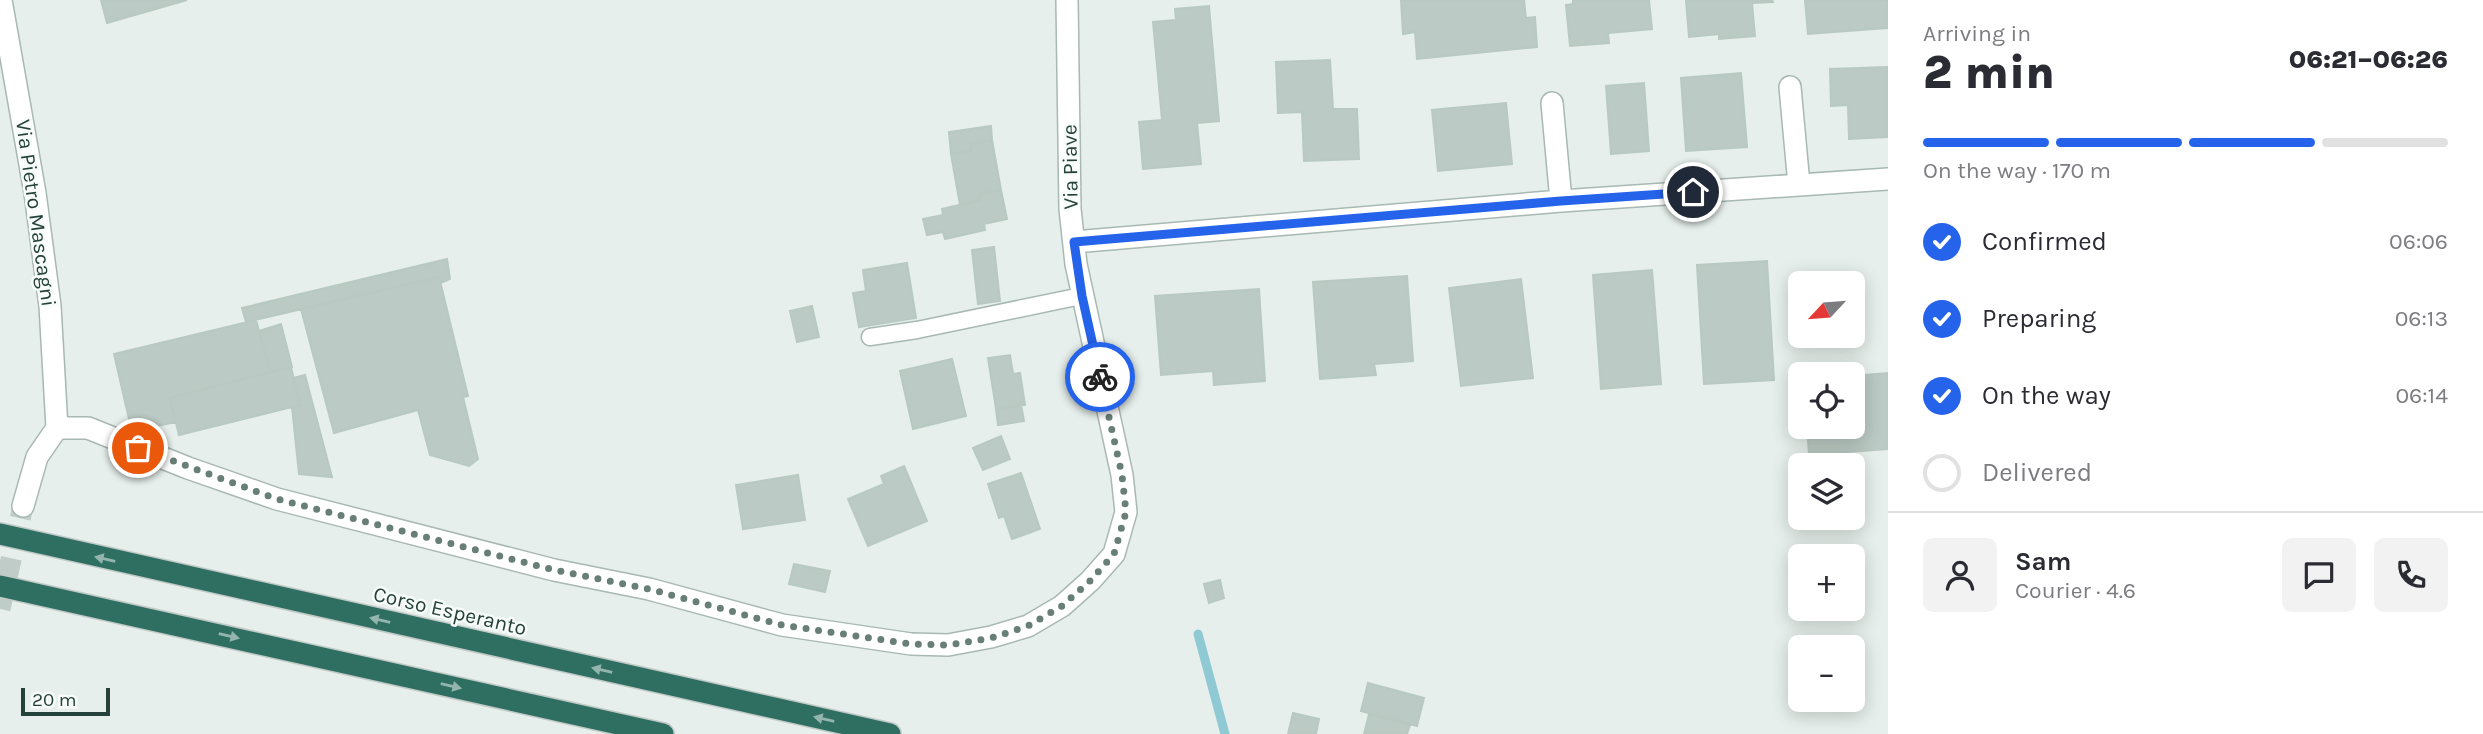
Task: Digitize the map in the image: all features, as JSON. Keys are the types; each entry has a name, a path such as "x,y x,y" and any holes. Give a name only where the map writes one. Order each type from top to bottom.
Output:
{"highway":[{"name":"Corso Esperanto","path":"0,534 890,734"},
{"path":"0,586 663,734"}],"street":[{"name":"Via Pietro Mascagni","path":"1,0 35,193 49,293 57,428"},
{"name":"Via Piave","path":"57,428 88,428 188,468 277,499 554,570 649,589 782,625 911,644 948,645 991,638 1028,626 1062,606 1090,581 1114,554 1126,512 1122,475 1082,296 1070,209 1067,0"},
{"path":"1790,87 1799,185"},
{"path":"1552,103 1561,201"},
{"path":"1074,242 1561,201 1888,179"},
{"path":"23,506 37,457 57,428"}],"lane":[{"path":"870,337 1082,296"}],"building":[{"path":"101,0 187,0 107,23"},
{"path":"1401,0 1524,0 1526,18 1535,17 1537,47 1417,59 1415,32 1403,34"},
{"path":"1573,0 1649,0 1652,29 1608,33 1609,43 1570,46 1566,5 1573,4"},
{"path":"1686,0 1773,2 1752,3 1755,36 1719,39 1719,34 1689,37"},
{"path":"1805,0 1888,0 1888,28 1808,34"},
{"path":"1209,6 1219,121 1197,123 1201,164 1143,169 1139,122 1162,120 1153,22 1176,20 1175,9"},
{"path":"1330,60 1333,109 1357,109 1359,159 1304,161 1302,112 1278,113 1276,62"},
{"path":"1888,67 1888,137 1849,139 1848,105 1831,106 1830,69"},
{"path":"1741,73 1747,147 1686,151 1681,78"},
{"path":"1644,83 1649,151 1611,154 1606,86"},
{"path":"1506,103 1512,164 1438,171 1432,110"},
{"path":"991,126 992,140 971,144 971,151 951,154 949,132"},
{"path":"992,140 1001,190 979,194 980,200 960,205 951,154 971,151 971,144"},
{"path":"1001,190 1007,219 984,224 985,230 945,239 943,232 927,235 923,219 943,215 942,209 980,200 979,194"},
{"path":"994,247 1000,301 978,304 972,250"},
{"path":"447,259 450,279 441,283 439,277 246,322 242,308"},
{"path":"1767,261 1774,380 1704,384 1697,265"},
{"path":"907,263 916,318 859,327 853,293 866,291 863,270"},
{"path":"1652,270 1661,384 1601,389 1593,275"},
{"path":"1407,276 1413,361 1374,364 1376,375 1320,379 1313,282"},
{"path":"439,277 468,396 463,397 478,459 469,466 430,455 418,410 334,433 301,309"},
{"path":"1521,279 1533,378 1461,386 1449,288"},
{"path":"1259,289 1265,381 1214,385 1213,371 1161,375 1155,296"},
{"path":"812,306 819,337 797,342 790,311"},
{"path":"256,320 270,372 170,398 175,422 132,432 114,354"},
{"path":"281,324 292,367 270,372 259,331"},
{"path":"1010,355 1013,374 1020,373 1025,405 996,409 988,358"},
{"path":"952,359 966,416 913,429 900,371"},
{"path":"291,367 300,405 179,435 170,398"},
{"path":"1888,373 1888,449 1809,453 1808,439 1865,439 1865,375"},
{"path":"305,375 332,477 299,474 292,407 300,405 293,378"},
{"path":"1021,405 1024,421 998,425 996,409"},
{"path":"1001,436 1010,459 983,470 973,448"},
{"path":"904,466 927,521 868,546 848,499 884,484 881,476"},
{"path":"1021,473 1040,529 1012,539 1004,516 999,518 988,484"},
{"path":"798,475 805,520 743,529 736,485"},
{"path":"794,564 830,571 825,592 789,584"},
{"path":"1220,580 1224,598 1209,603 1204,584"},
{"path":"1368,683 1424,698 1417,726 1361,711"},
{"path":"1293,713 1319,719 1316,734 1288,734"},
{"path":"1369,714 1410,725 1407,734 1364,734"}],"waterway":[{"path":"1198,634 1225,734"}],"tunnel":[{"path":"0,609 23,506"}],"way so far":[{"path":"138,448 277,499 554,570 649,589 782,625 911,644 948,645 991,638 1028,626 1062,606 1090,581 1114,554 1126,512 1122,475 1100,377"}],"route":[{"path":"1100,377 1082,296 1074,242 1693,192"}]}
